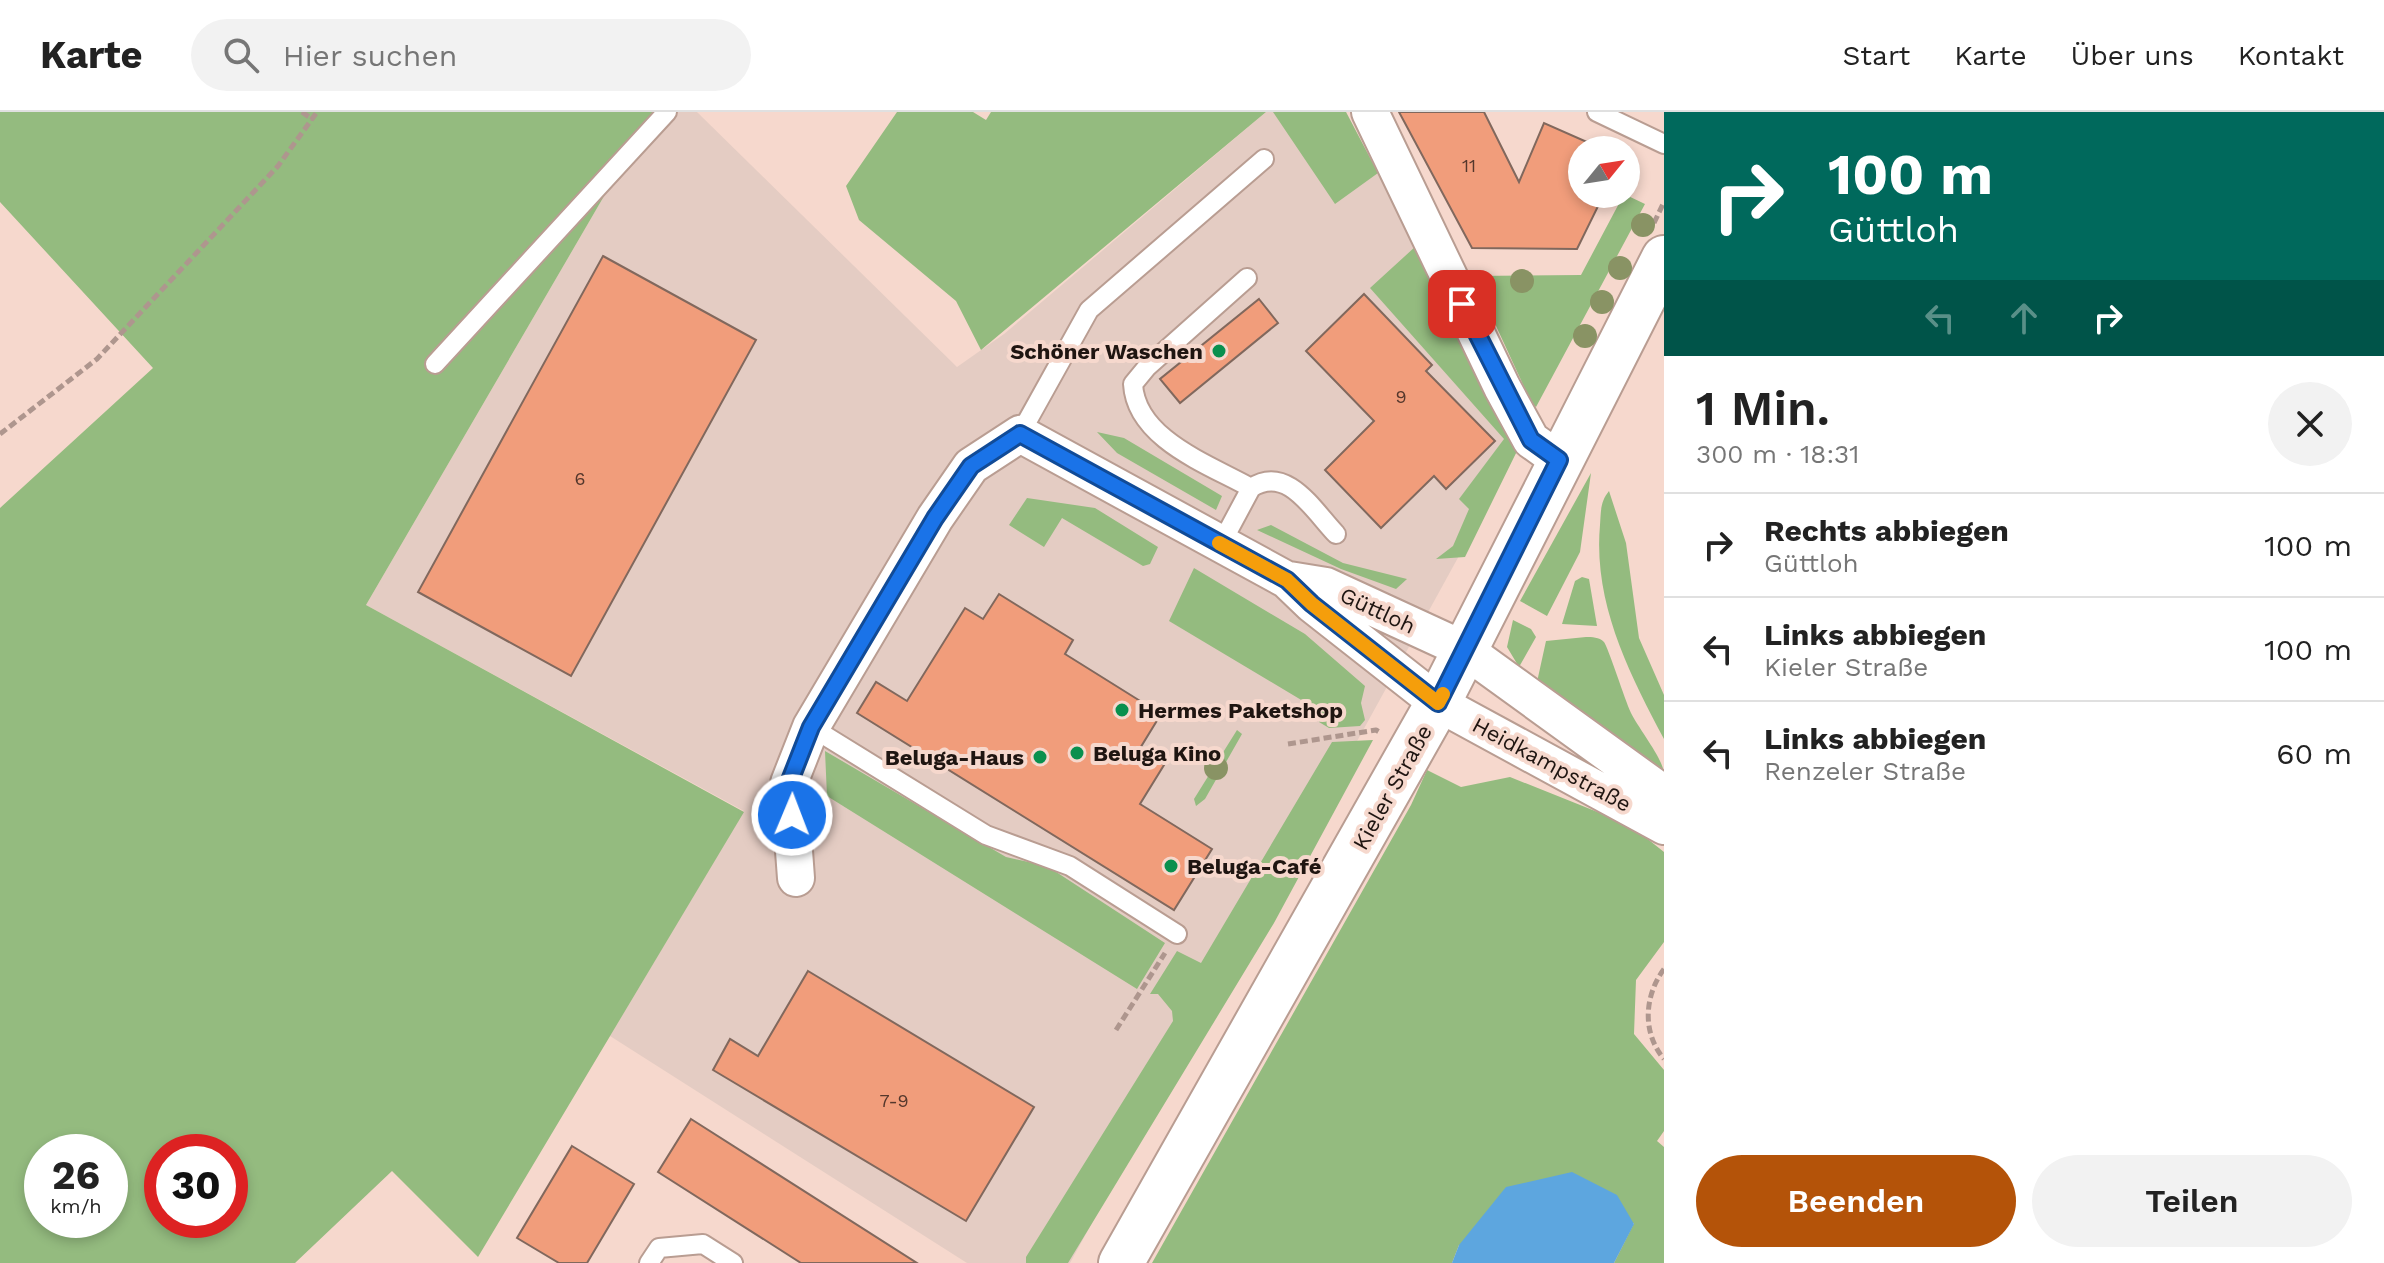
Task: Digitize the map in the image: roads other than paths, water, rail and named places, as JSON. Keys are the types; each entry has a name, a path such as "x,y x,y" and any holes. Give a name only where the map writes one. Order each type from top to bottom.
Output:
{"main road":[{"name":"Kieler Straße","path":"1121,1263 1438,703 1664,258"}],"street":[{"path":"1370,112 1502,387 1531,440 1559,460"},
{"path":"796,878 789,783 811,727 935,518 971,466 1020,434"},
{"name":"Güttloh","path":"1020,434 1287,580 1312,604 1438,703"},
{"name":"Güttloh","path":"1287,580 1326,586 1465,650"},
{"name":"Heidkampstraße","path":"1465,650 1664,794"},
{"name":"Heidkampstraße","path":"1438,703 1664,826"}],"lane":[{"path":"435,364 667,112"},
{"path":"1597,112 1664,144"},
{"path":"1020,434 1089,310 1264,159"},
{"path":"1247,278 1147,367 1133,384 1134,402 1150,427 1180,448 1251,488"},
{"path":"1221,544 1251,488 1273,479 1288,483 1336,534"},
{"path":"811,727 986,835 1070,866 1177,934"},
{"path":"649,1263 659,1248 703,1244 733,1263"}],"water":[{"path":"1572,1172 1617,1195 1634,1224 1614,1263 1452,1263 1459,1245 1506,1187"}],"place":[{"name":"Schöner Waschen","path":"1219,351"},
{"name":"Hermes Paketshop","path":"1122,710"},
{"name":"Beluga Kino","path":"1077,753"},
{"name":"Beluga-Haus","path":"1040,757"},
{"name":"Beluga-Café","path":"1171,866"}]}
